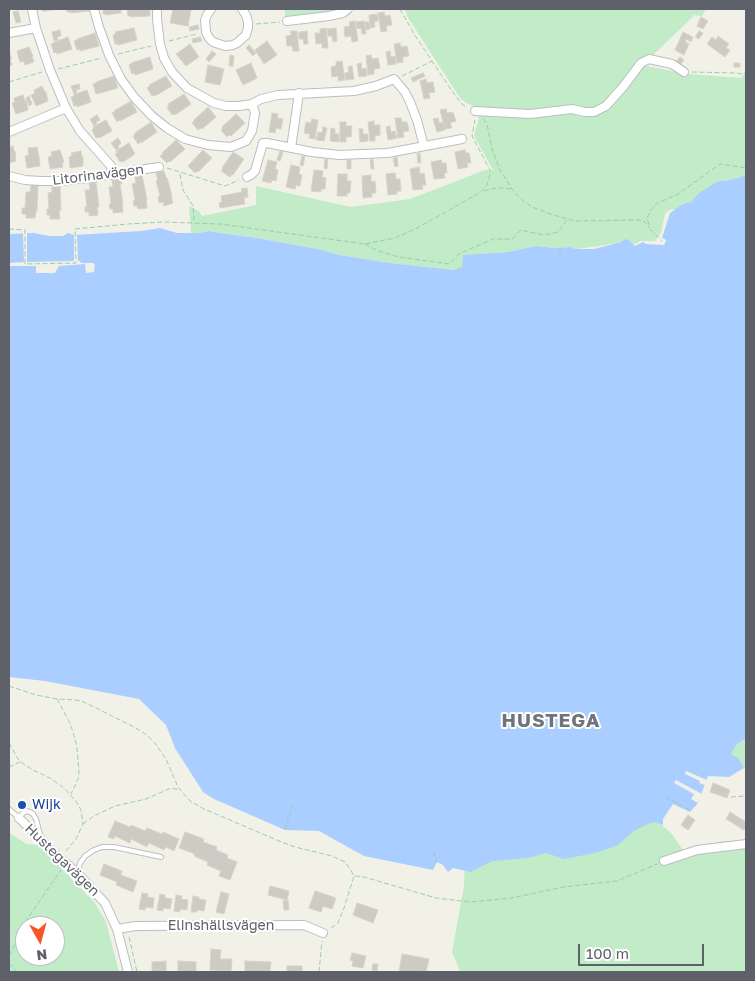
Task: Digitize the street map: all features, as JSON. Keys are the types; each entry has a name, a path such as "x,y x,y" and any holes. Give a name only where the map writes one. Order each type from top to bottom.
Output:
{"street":[{"path":"32,9 36,28 50,70 66,108 80,131 111,166 112,175"},
{"path":"94,9 109,56 122,79 152,116 185,139 208,145 231,147 246,141 252,131 255,113 252,104"},
{"path":"157,9 156,19 160,44 164,58 172,72 187,88 214,103 226,106 239,106 252,104 278,95 354,91 376,86 394,79 405,92 410,102 424,146"},
{"path":"211,9 205,20 206,32 209,38 222,46 237,43 243,39 247,32 247,17 242,9"},
{"path":"287,22 329,16 348,9"},
{"path":"9,33 36,28"},
{"path":"475,111 530,114 572,108 585,112 594,112 606,106 641,63 649,59 672,64 684,72"},
{"path":"291,148 300,94"},
{"path":"9,132 66,108"},
{"path":"247,177 255,171 263,144 267,143 339,155 388,153 462,139"},
{"name":"Litorinavägen","path":"9,176 25,180 61,181 159,167"},
{"name":"Hustegavägen","path":"19,818 77,873 105,903 117,928 128,972"},
{"path":"664,861 697,850 746,844"},
{"name":"Elinshällsvägen","path":"117,928 126,926 304,926 323,933"}],"lane":[{"name":"Hustegavägen","path":"9,809 19,818"},
{"path":"19,818 26,811 33,814 42,841"},
{"path":"77,873 80,863 85,856 102,847 114,847 161,857"}],"path":[{"path":"400,9 412,31 462,104 475,111 487,124 492,149 500,170 512,189 522,200 532,207 575,221 640,220 645,222 662,242"},
{"path":"248,25 287,22"},
{"path":"168,41 206,32"},
{"path":"125,52 142,48"},
{"path":"76,64 100,58"},
{"path":"394,79 432,61"},
{"path":"684,72 737,73 746,75"},
{"path":"9,229 25,230 25,264 76,263 75,229 164,222 194,222 234,226 365,244 395,238 417,228 482,191 488,185 490,170 472,136 476,116 475,111"},
{"path":"650,228 647,218 656,204 678,194 720,164 746,168"},
{"path":"159,167 225,186 247,177"},
{"path":"180,172 184,190 193,206 194,222"},
{"path":"482,191 496,188 512,189"},
{"path":"365,244 378,251 399,257 449,264 458,254 493,239 512,239 521,230 544,235 558,232 567,219"},
{"path":"560,248 560,255"},
{"path":"9,686 36,695 84,702 134,727 154,742 166,759 181,790 190,801 204,810 295,847 332,856 345,862 354,876 338,923 323,933 319,972"},
{"path":"57,699 74,732 77,747 79,773 71,794"},
{"path":"9,743 21,762 56,781 71,794 81,810 83,824"},
{"path":"9,767 21,762"},
{"path":"9,956 28,918 76,840 83,824 94,816 115,806 146,799 170,788 181,790"},
{"path":"666,796 691,811"},
{"path":"731,797 746,796"},
{"path":"285,830 292,806"},
{"path":"434,852 436,862"},
{"path":"354,876 364,877 436,898 470,902 512,898 563,887 617,881 664,861"},
{"path":"126,926 137,972"},
{"path":"9,963 17,972"}],"green space":[{"path":"285,9 339,9 332,12 285,17"},
{"path":"405,9 706,9 702,16 695,15 655,53 646,66 688,74 742,78 746,66 746,175 725,180 699,193 691,202 683,204 675,210 668,211 665,214 661,233 655,241 640,241 634,244 625,239 621,242 575,249 570,247 536,246 508,252 463,255 463,267 454,270 339,255 323,250 209,231 191,233 189,206 199,211 202,216 256,205 256,186 351,207 410,199 485,170 493,170 474,136 479,118 477,109 460,98 407,16"},
{"path":"746,488 746,769 740,765 713,767 644,810 671,833 685,853 688,849 707,844 724,841 746,841 746,972 460,971 452,952 464,886 474,636"},
{"path":"9,833 27,844 39,845 95,903 106,922 119,972 9,972"}],"water":[{"path":"746,175 746,738 736,745 731,754 738,758 744,768 729,777 708,776 698,803 690,812 673,804 663,819 663,825 655,822 648,824 634,831 618,845 595,853 564,859 546,853 528,858 492,861 471,872 453,868 448,872 443,865 437,862 433,870 364,856 319,831 285,830 214,799 203,792 175,748 166,725 139,699 45,681 9,677 9,234 34,233 63,236 68,233 74,235 160,228 177,233 209,231 323,250 339,255 454,270 462,267 463,255 508,252 536,246 594,249 621,242 625,239 635,246 643,242 646,244 664,245 666,241 662,238 670,213 683,204 691,202 699,193 717,182"}],"pier":[{"path":"23,233 27,233 27,262 74,261 74,235 77,235 78,261 81,263 93,263 95,265 94,272 86,273 85,264 59,266 55,273 36,273 36,266 9,266 9,263 24,262"},
{"path":"686,771 707,780 705,785 685,774"},
{"path":"676,780 702,794 698,803 691,799 694,794 674,783"}],"building":[{"path":"42,9 60,9 42,11"},
{"path":"67,9 90,9 90,11 71,13 67,12"},
{"path":"103,9 121,9 121,13 106,15 103,14"},
{"path":"127,9 150,9 150,16 131,17 128,16"},
{"path":"173,9 191,10 188,26 170,23"},
{"path":"18,11 21,22 16,23 13,12"},
{"path":"384,12 385,16 390,15 392,25 386,26 387,31 381,32 378,13"},
{"path":"377,14 378,21 374,22 375,27 370,28 369,15"},
{"path":"701,17 708,21 703,29 697,26"},
{"path":"355,21 358,41 352,42 351,36 345,37 344,27 350,26 349,22"},
{"path":"364,21 366,34 362,34 361,28 357,29 356,22"},
{"path":"365,22 369,22 370,29 366,30"},
{"path":"198,25 199,29 190,31 189,27"},
{"path":"134,28 137,40 118,45 115,44 113,35 116,34 115,32"},
{"path":"326,28 328,48 322,48 322,43 316,44 315,33 320,33 320,29"},
{"path":"336,28 337,41 333,42 332,36 328,36 327,29"},
{"path":"60,30 61,36 57,37 58,40 54,41 52,32"},
{"path":"291,31 297,31 299,51 293,51 292,46 287,46 286,36 291,35"},
{"path":"307,31 308,44 304,44 303,39 299,39 299,32"},
{"path":"699,31 703,33 699,39 695,37"},
{"path":"683,32 693,37 691,42 687,39 685,42 689,44 684,55 675,50"},
{"path":"95,33 99,46 80,51 80,49 77,50 74,41"},
{"path":"718,36 729,44 726,48 730,50 725,57 707,44 712,37 716,40"},
{"path":"68,37 72,49 57,54 57,52 54,53 51,44"},
{"path":"200,37 202,41 193,43 192,39"},
{"path":"267,41 277,55 264,64 255,50"},
{"path":"400,43 401,47 407,46 409,56 403,57 403,62 397,63 394,44"},
{"path":"190,44 199,57 186,66 176,54"},
{"path":"249,45 256,53 253,56 246,48"},
{"path":"29,47 34,62 25,65 24,61 20,62 17,51"},
{"path":"212,51 216,54 209,62 206,59"},
{"path":"390,51 391,57 395,56 396,64 388,65 386,52"},
{"path":"9,55 12,65 9,66"},
{"path":"230,55 234,56 233,66 229,66"},
{"path":"371,55 372,59 378,58 380,68 374,69 374,74 368,75 366,56"},
{"path":"150,57 153,69 135,75 134,73 132,74 129,65 131,63"},
{"path":"680,57 684,60 680,65 676,62"},
{"path":"342,61 345,80 338,81 338,76 332,77 331,67 336,66 336,62"},
{"path":"251,63 257,78 243,85 236,70"},
{"path":"361,63 362,69 366,68 367,76 359,77 357,64"},
{"path":"734,63 740,63 740,67 734,67"},
{"path":"208,65 224,69 220,85 205,82"},
{"path":"352,66 354,79 346,80 345,73 349,72 348,67"},
{"path":"423,73 425,76 413,82 411,78"},
{"path":"114,76 118,88 96,94 93,84"},
{"path":"166,76 172,86 152,96 147,88 149,85"},
{"path":"426,79 427,83 433,82 435,92 429,93 430,98 424,99 420,81"},
{"path":"79,84 80,89 76,90 77,93 74,94 71,86"},
{"path":"42,86 48,101 36,106 31,95 35,93 34,90"},
{"path":"87,90 91,102 77,107 77,105 74,106 71,97"},
{"path":"184,94 191,104 175,115 172,115 167,107 169,106 168,104"},
{"path":"23,95 28,110 16,114 12,103 15,102 14,98"},
{"path":"29,96 32,104 29,106 26,98"},
{"path":"131,101 137,112 117,122 112,113"},
{"path":"208,107 216,117 202,129 198,130 192,123"},
{"path":"446,109 447,113 453,112 456,121 450,123 452,128 445,129 440,110"},
{"path":"272,113 278,114 277,118 283,119 281,129 276,128 275,133 269,132"},
{"path":"236,114 245,123 231,136 227,137 221,130 222,127"},
{"path":"97,115 100,120 94,126 90,119"},
{"path":"395,118 401,118 402,122 407,122 409,131 403,132 404,137 398,138"},
{"path":"438,118 439,123 443,122 445,130 437,132 433,119"},
{"path":"312,119 318,120 315,139 309,138 310,134 304,133 306,122 311,123"},
{"path":"106,120 112,131 96,138 92,130 93,127"},
{"path":"374,121 374,125 380,125 380,135 375,136 375,141 370,141 368,122"},
{"path":"151,122 157,132 138,144 133,136"},
{"path":"340,122 346,122 346,126 352,126 351,137 346,137 346,142 340,142"},
{"path":"390,126 391,132 395,131 397,138 388,140 386,127"},
{"path":"323,127 327,128 324,141 316,140 318,132 322,133"},
{"path":"331,128 335,129 335,134 339,134 339,142 330,141"},
{"path":"359,129 363,129 363,134 368,134 368,141 360,142"},
{"path":"118,138 121,143 116,150 111,143"},
{"path":"176,140 185,149 167,163 160,156"},
{"path":"129,143 135,154 120,162 115,154 117,153 116,151"},
{"path":"13,146 16,161 9,163 9,147"},
{"path":"37,147 40,166 27,168 25,156 29,155 28,148"},
{"path":"60,150 64,162 62,163 63,167 50,169 48,157 52,156 51,152"},
{"path":"203,150 212,158 195,173 188,166"},
{"path":"465,150 466,153 469,153 471,163 467,163 468,167 458,169 455,152"},
{"path":"81,151 83,166 70,168 69,157 72,156 71,153"},
{"path":"280,151 283,152 280,161 277,160"},
{"path":"233,152 244,159 230,177 221,171"},
{"path":"420,153 421,163 418,163 417,154"},
{"path":"302,156 305,156 303,166 300,165"},
{"path":"397,157 398,166 395,167 393,158"},
{"path":"325,159 328,159 327,169 324,168"},
{"path":"373,159 374,169 371,169 370,160"},
{"path":"268,160 277,162 275,169 278,170 276,181 272,180 271,183 262,181"},
{"path":"347,160 351,160 351,169 347,169"},
{"path":"441,160 442,163 446,163 447,173 444,173 445,178 434,179 431,162"},
{"path":"291,165 300,167 299,174 302,175 300,186 296,185 295,189 286,187"},
{"path":"419,167 420,174 424,173 426,185 422,185 423,189 413,190 410,169"},
{"path":"314,170 323,171 322,177 326,178 325,189 321,189 321,192 311,191"},
{"path":"164,171 173,203 164,206 163,202 159,203 158,197 160,196 156,173"},
{"path":"395,173 396,179 400,179 401,191 397,191 397,194 388,195 386,174"},
{"path":"338,174 347,174 347,181 351,181 350,193 347,193 347,196 337,196"},
{"path":"142,175 147,208 138,209 137,206 134,206 133,201 135,200 132,184 136,183 135,176"},
{"path":"371,175 371,182 375,181 376,193 372,193 372,197 363,198 362,176"},
{"path":"119,178 122,184 120,184 123,212 113,213 113,209 110,209 109,204 111,204 109,187 113,187 112,179"},
{"path":"96,182 98,215 89,216 89,212 85,212 85,207 87,207 85,190 90,190 89,183"},
{"path":"31,185 38,186 37,211 35,218 26,218 26,214 22,214 22,208 25,208 26,192 30,192"},
{"path":"52,185 60,185 60,219 50,219 50,215 47,215 47,209 49,209 48,193 52,192"},
{"path":"247,188 248,197 244,198 245,204 220,208 221,196 242,192 241,189"},
{"path":"713,783 730,790 727,798 710,792"},
{"path":"730,812 746,822 744,830 726,819"},
{"path":"688,815 695,820 688,830 681,825"},
{"path":"115,821 145,831 147,828 162,834 163,832 179,839 174,851 166,847 164,850 149,843 147,847 131,839 130,843 115,836 114,839 108,837"},
{"path":"185,832 204,839 203,842 217,847 216,850 228,855 227,858 237,862 230,880 219,876 221,871 207,865 208,862 194,856 195,854 179,848"},
{"path":"104,864 122,871 121,875 137,881 133,892 116,885 117,882 100,875"},
{"path":"270,886 289,891 287,900 268,895"},
{"path":"315,891 336,898 332,909 323,906 321,912 309,908"},
{"path":"221,892 229,894 224,914 216,912"},
{"path":"142,893 148,894 147,897 154,898 153,908 139,909"},
{"path":"160,894 165,895 165,898 172,899 170,909 163,908 163,911 157,910"},
{"path":"176,895 182,896 181,899 188,900 187,910 180,909 180,912 174,911"},
{"path":"193,896 206,900 204,911 197,910 197,912 191,912"},
{"path":"288,900 289,910 284,910 283,901"},
{"path":"357,903 378,910 373,923 353,915"},
{"path":"211,949 221,950 220,959 232,959 231,971 210,970"},
{"path":"352,953 366,956 363,968 352,966 353,961 350,960"},
{"path":"402,954 429,959 426,972 399,972"},
{"path":"166,961 166,972 152,972 152,962"},
{"path":"178,961 196,962 196,972 178,972"},
{"path":"245,961 271,962 270,972 245,972"},
{"path":"373,964 378,964 377,971 372,970"},
{"path":"287,966 302,966 302,972 287,972"}],"place":[{"name":"Wijk","path":"22,805"}],"district":[{"name":"HUSTEGA","path":"551,721"}]}
